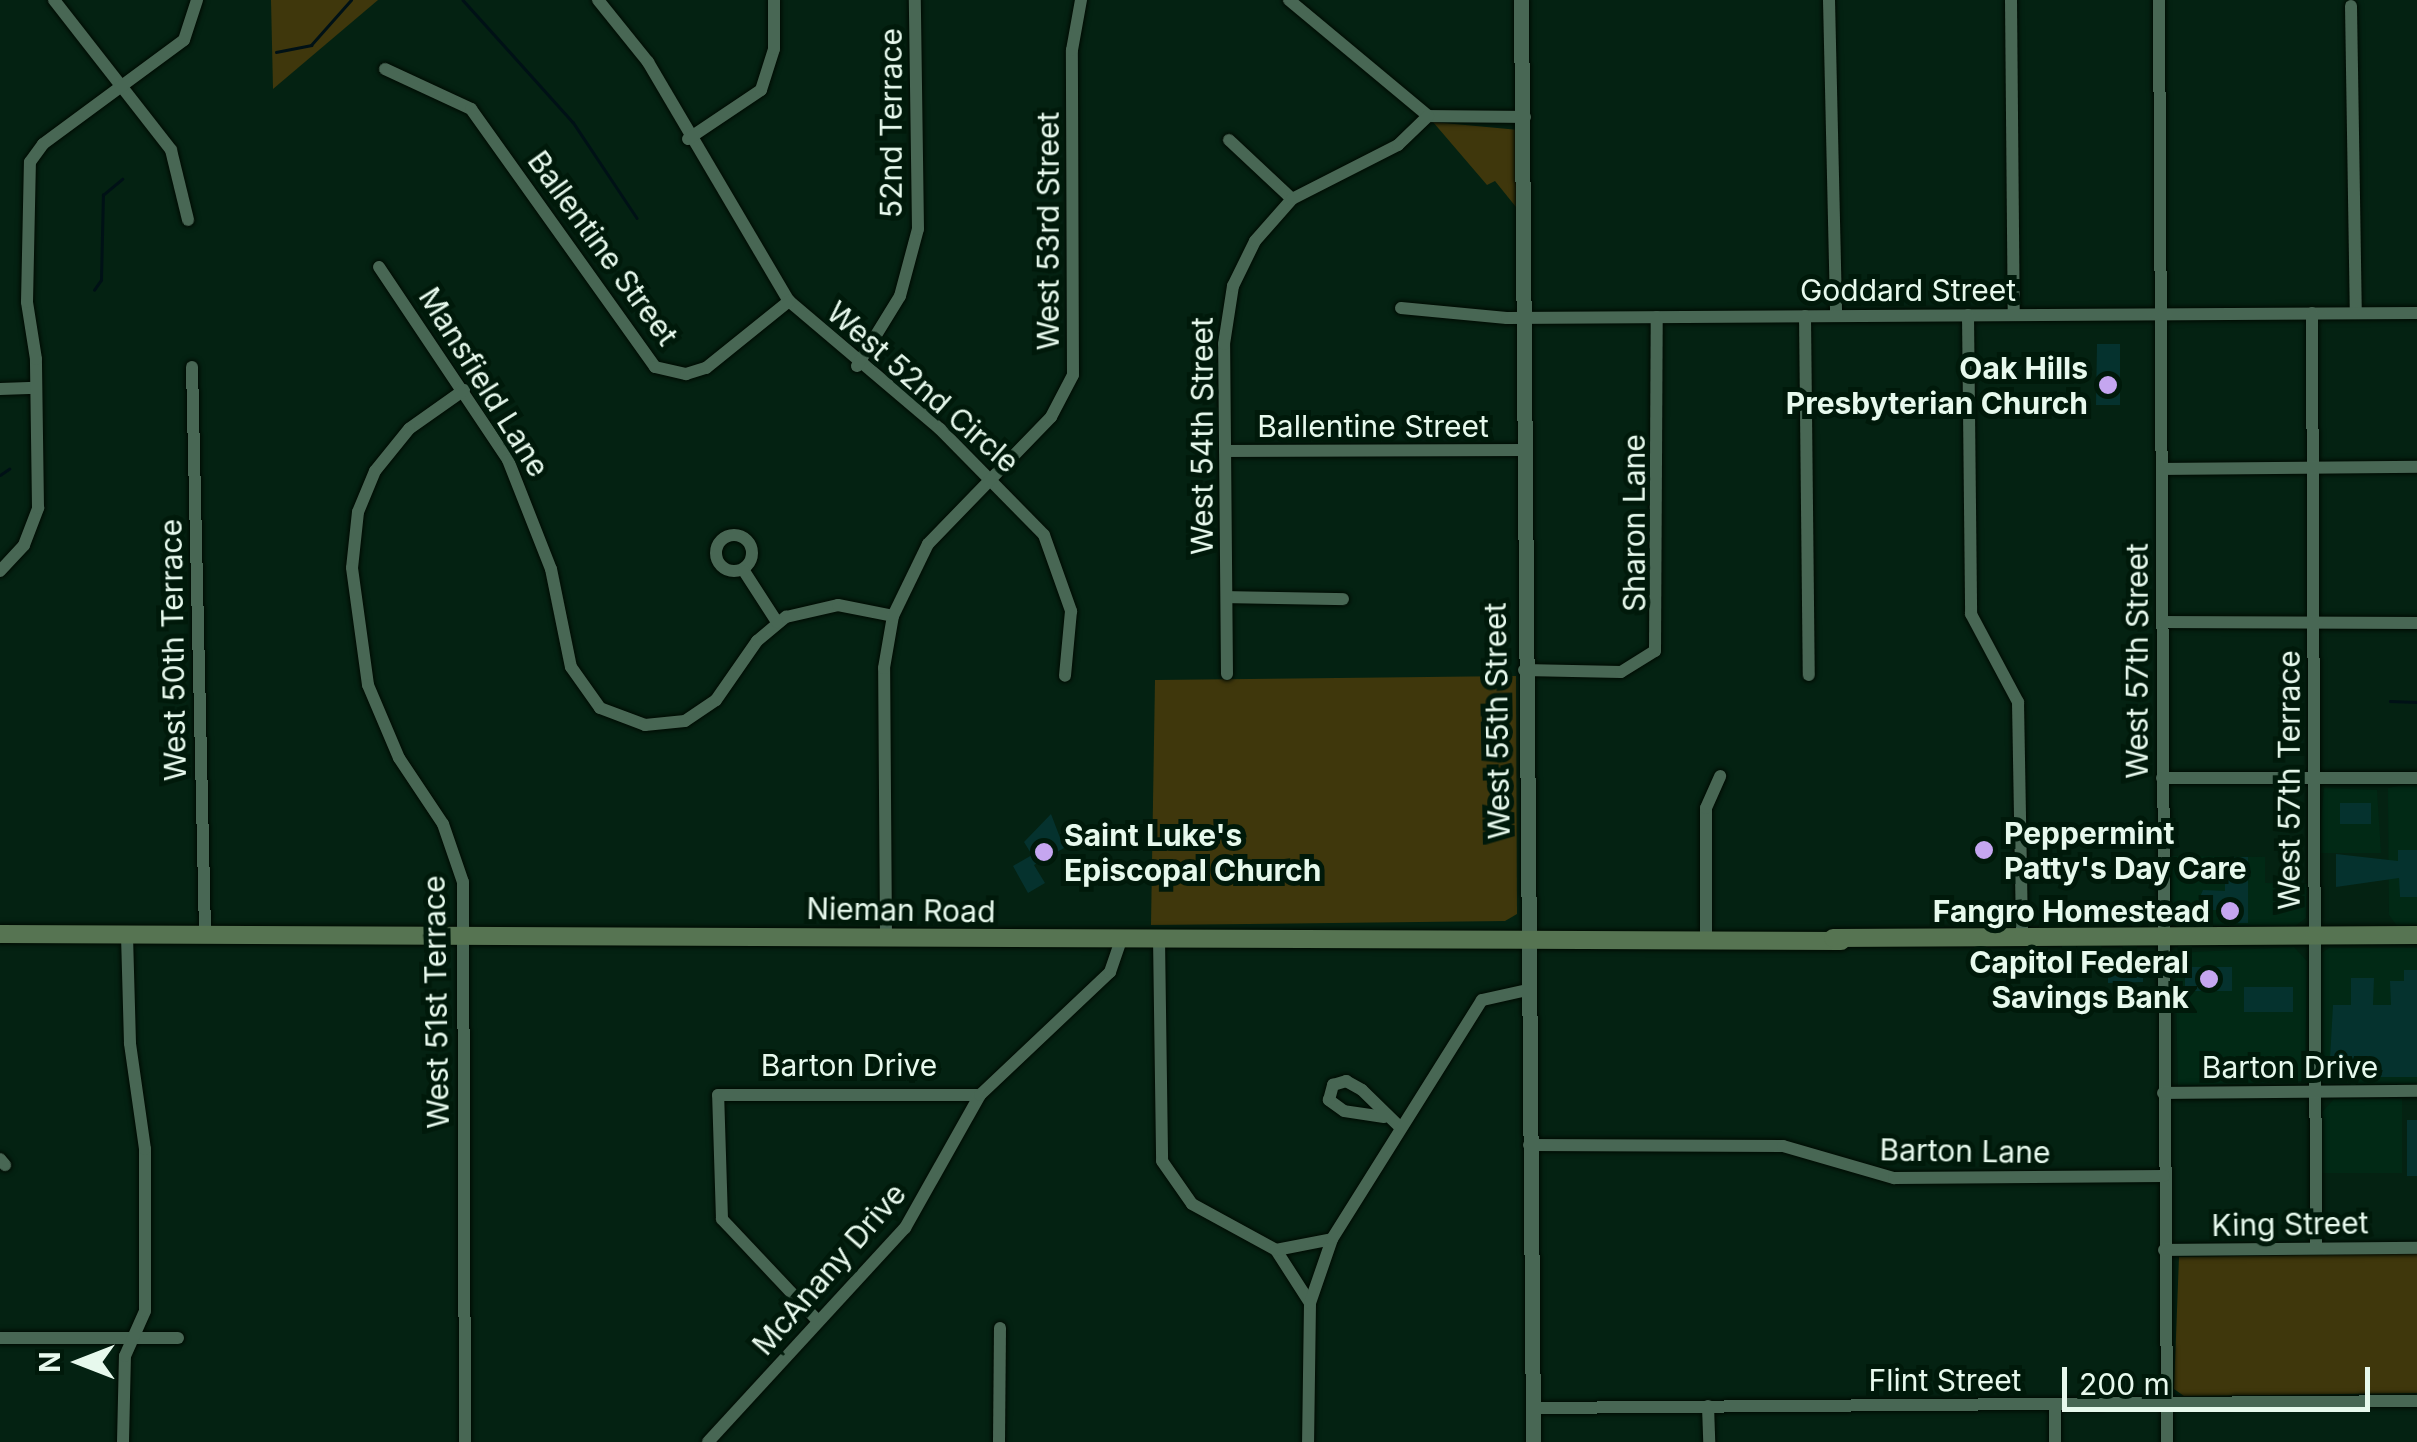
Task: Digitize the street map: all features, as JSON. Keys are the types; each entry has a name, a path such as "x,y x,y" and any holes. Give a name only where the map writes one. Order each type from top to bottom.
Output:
{"main road":[{"name":"Nieman Road","path":"0,934 1801,942 2417,935"}],"street":[{"path":"54,0 125,84 171,150 188,220"},
{"path":"0,570 36,522 36,388 26,302 30,162 184,40 197,0"},
{"name":"West 52nd Circle","path":"598,0 648,62 688,139 788,301 858,366 991,477 1056,558 1070,611 1065,676"},
{"path":"688,139 761,90 774,48 774,0"},
{"name":"52nd Terrace","path":"858,366 900,296 915,246 915,0"},
{"name":"West 53rd Street","path":"886,937 884,668 892,616 928,544 1051,417 1073,375 1072,50 1081,0"},
{"path":"1289,0 1428,116 1524,116"},
{"name":"West 55th Street","path":"1521,0 1524,116 1520,450 1533,1442"},
{"path":"1829,0 1836,315"},
{"path":"2011,0 2014,314"},
{"name":"West 57th Street","path":"2158,0 2168,1442"},
{"path":"2352,6 2356,312"},
{"name":"Ballentine Street","path":"385,68 471,109 655,366 686,374 706,368 788,301"},
{"name":"West 54th Street","path":"1227,674 1226,310 1255,241 1292,199 1398,145 1428,116"},
{"path":"1229,140 1292,199"},
{"name":"Mansfield Lane","path":"379,267 464,390 527,500 570,667 600,708 645,725 694,717 777,622"},
{"name":"Goddard Street","path":"1401,308 1520,317 2417,313"},
{"name":"West 57th Terrace","path":"2312,313 2316,1248"},
{"path":"1968,315 1971,614 2018,702 2022,938"},
{"name":"Sharon Lane","path":"1524,670 1620,672 1655,651 1657,316"},
{"path":"1805,316 1808,675"},
{"name":"West 50th Terrace","path":"192,367 204,932"},
{"path":"0,389 36,388"},
{"name":"West 51st Terrace","path":"464,390 409,429 375,471 358,512 352,568 368,686 455,851 462,935 465,1442"},
{"name":"Ballentine Street","path":"1226,451 1520,450"},
{"path":"2162,469 2417,467"},
{"path":"744,572 777,622 838,605 892,616"},
{"path":"1227,597 1342,599"},
{"path":"2163,622 2417,623"},
{"path":"1706,940 1706,808 1720,776"},
{"path":"2162,778 2417,778"},
{"path":"123,1442 131,1338 145,1311 145,1149 130,1042 128,934"},
{"name":"McAnany Drive","path":"708,1442 925,1200 980,1095 1110,972 1122,938"},
{"path":"1158,938 1159,1146 1166,1172 1192,1204 1276,1250 1310,1303"},
{"path":"1308,1442 1310,1303 1332,1239 1482,1000 1527,990"},
{"name":"Barton Drive","path":"2163,1093 2417,1091"},
{"name":"Barton Drive","path":"818,1320 722,1219 718,1095 980,1095"},
{"path":"1384,1117 1401,1128"},
{"name":"Barton Lane","path":"1529,1145 1783,1146 1894,1178 2164,1176"},
{"path":"1276,1250 1332,1239"},
{"name":"King Street","path":"2164,1250 2417,1248"},
{"path":"1000,1328 1000,1442"},
{"path":"0,1338 178,1338"},
{"name":"Flint Street","path":"1533,1408 2417,1402"},
{"path":"2055,1404 2055,1442"},
{"path":"1708,1406 1709,1442"}],"shaded area":[{"path":"271,0 378,0 273,89"},
{"path":"1433,122 1519,130 1520,212 1495,181 1487,185"},
{"path":"1516,676 1517,914 1505,921 1151,925 1155,680"},
{"path":"2417,782 2417,926 2397,926 2389,915 2388,788"},
{"path":"2324,788 2377,790 2381,853 2318,853"},
{"path":"2172,856 2265,857 2265,883 2307,884 2306,918 2295,926 2180,926 2171,912"},
{"path":"2294,947 2307,961 2305,1081 2178,1086 2175,953"},
{"path":"2329,948 2417,948 2417,1086 2321,1083 2320,954"},
{"path":"2334,1099 2402,1099 2402,1173 2322,1173 2322,1112"},
{"path":"2417,1253 2417,1393 2184,1396 2174,1389 2179,1257"}],"building":[{"name":"Oak Hills Presbyterian Church","path":"2097,344 2120,344 2120,405 2096,405"},
{"path":"2340,803 2371,803 2371,824 2340,824"},
{"name":"Saint Luke's Episcopal Church","path":"1051,814 1064,848 1034,865 1045,883 1028,893 1013,866 1032,855 1024,842"},
{"path":"2398,850 2417,850 2417,897 2400,897 2399,878 2336,887 2336,854 2398,861"},
{"path":"2225,857 2248,857 2248,923 2225,923 2225,910 2194,910 2203,890 2225,891"},
{"path":"2108,966 2143,966 2143,982 2108,983"},
{"name":"Capitol Federal Savings Bank","path":"2185,967 2232,967 2232,991 2185,991"},
{"path":"2404,970 2417,970 2417,1077 2329,1077 2333,1005 2351,1005 2351,978 2374,978 2373,1005 2391,1005 2390,981 2404,981"},
{"path":"2244,987 2293,987 2293,1012 2244,1012"},
{"path":"2407,1120 2417,1120 2417,1176 2407,1176"}],"waterway":[{"path":"276,52 311,45 351,0"},
{"path":"463,0 573,122 637,218"},
{"path":"94,290 101,280 103,195 122,179"},
{"path":"0,475 9,469"},
{"path":"2390,701 2417,702"}],"place":[{"name":"Oak Hills Presbyterian Church","path":"2108,385"},
{"name":"Peppermint Patty's Day Care","path":"1984,850"},
{"name":"Saint Luke's Episcopal Church","path":"1044,852"},
{"name":"Fangro Homestead","path":"2230,911"},
{"name":"Capitol Federal Savings Bank","path":"2209,979"}]}
